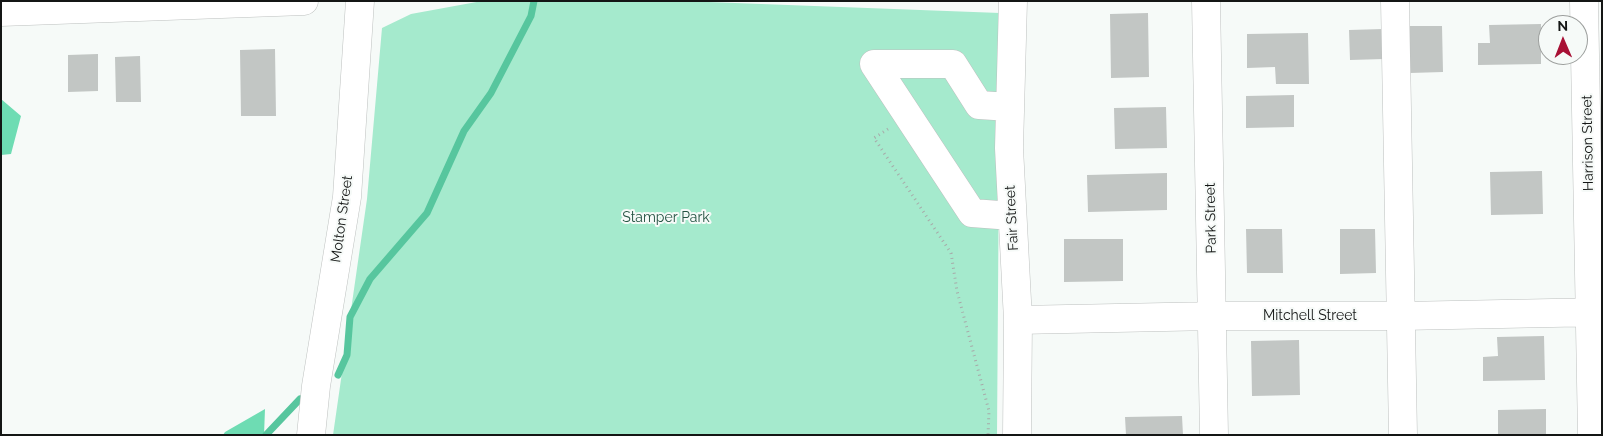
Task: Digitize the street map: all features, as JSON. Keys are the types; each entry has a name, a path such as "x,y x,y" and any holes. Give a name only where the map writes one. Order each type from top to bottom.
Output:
{"street":[{"path":"1,12 304,1"},
{"name":"Molton Street","path":"311,435 316,386 346,197 360,1"},
{"name":"Fair Street","path":"1013,1 1010,107 1012,216 1018,320 1017,435"},
{"name":"Park Street","path":"1206,1 1214,316 1214,435"},
{"path":"1395,1 1403,435"},
{"name":"Harrison Street","path":"1584,1 1597,312 1592,435"},
{"path":"1010,107 979,105 953,64 874,64 972,214 1012,216"},
{"name":"Mitchell Street","path":"1018,320 1597,312"}],"path":[{"path":"874,138 951,253 957,291 989,411 988,435"}],"green space":[{"name":"Stamper Park","path":"482,1 682,1 1000,13 997,435 333,435 367,199 382,28 411,14"},
{"path":"1,99 21,116 11,154 1,155"},
{"path":"265,409 264,435 223,435 225,432"}],"building":[{"path":"1148,13 1149,77 1111,78 1110,14"},
{"path":"1538,24 1538,64 1478,65 1478,43 1490,43 1489,25"},
{"path":"1409,26 1442,26 1443,72 1410,73"},
{"path":"1383,29 1384,59 1350,60 1349,30"},
{"path":"1308,33 1309,84 1276,84 1275,67 1247,68 1247,34"},
{"path":"275,49 276,116 241,116 240,50"},
{"path":"98,54 98,91 68,92 68,55"},
{"path":"140,56 141,102 116,102 115,57"},
{"path":"1294,95 1294,127 1246,128 1246,96"},
{"path":"1166,107 1167,148 1115,149 1114,108"},
{"path":"1542,171 1543,214 1491,215 1490,172"},
{"path":"1167,173 1167,210 1088,212 1087,175"},
{"path":"1246,229 1282,229 1283,273 1247,273"},
{"path":"1340,229 1375,229 1376,273 1340,274"},
{"path":"1064,239 1123,239 1123,281 1064,282"},
{"path":"1544,336 1545,380 1483,381 1483,357 1498,356 1497,337"},
{"path":"1299,340 1300,395 1252,396 1251,341"},
{"path":"1546,409 1546,435 1498,435 1498,410"},
{"path":"1182,416 1183,435 1126,435 1125,417"}],"waterway":[{"path":"338,375 347,355 350,317 370,279 427,213 464,131 491,93 531,16 534,1"},
{"path":"266,435 300,399"}]}
